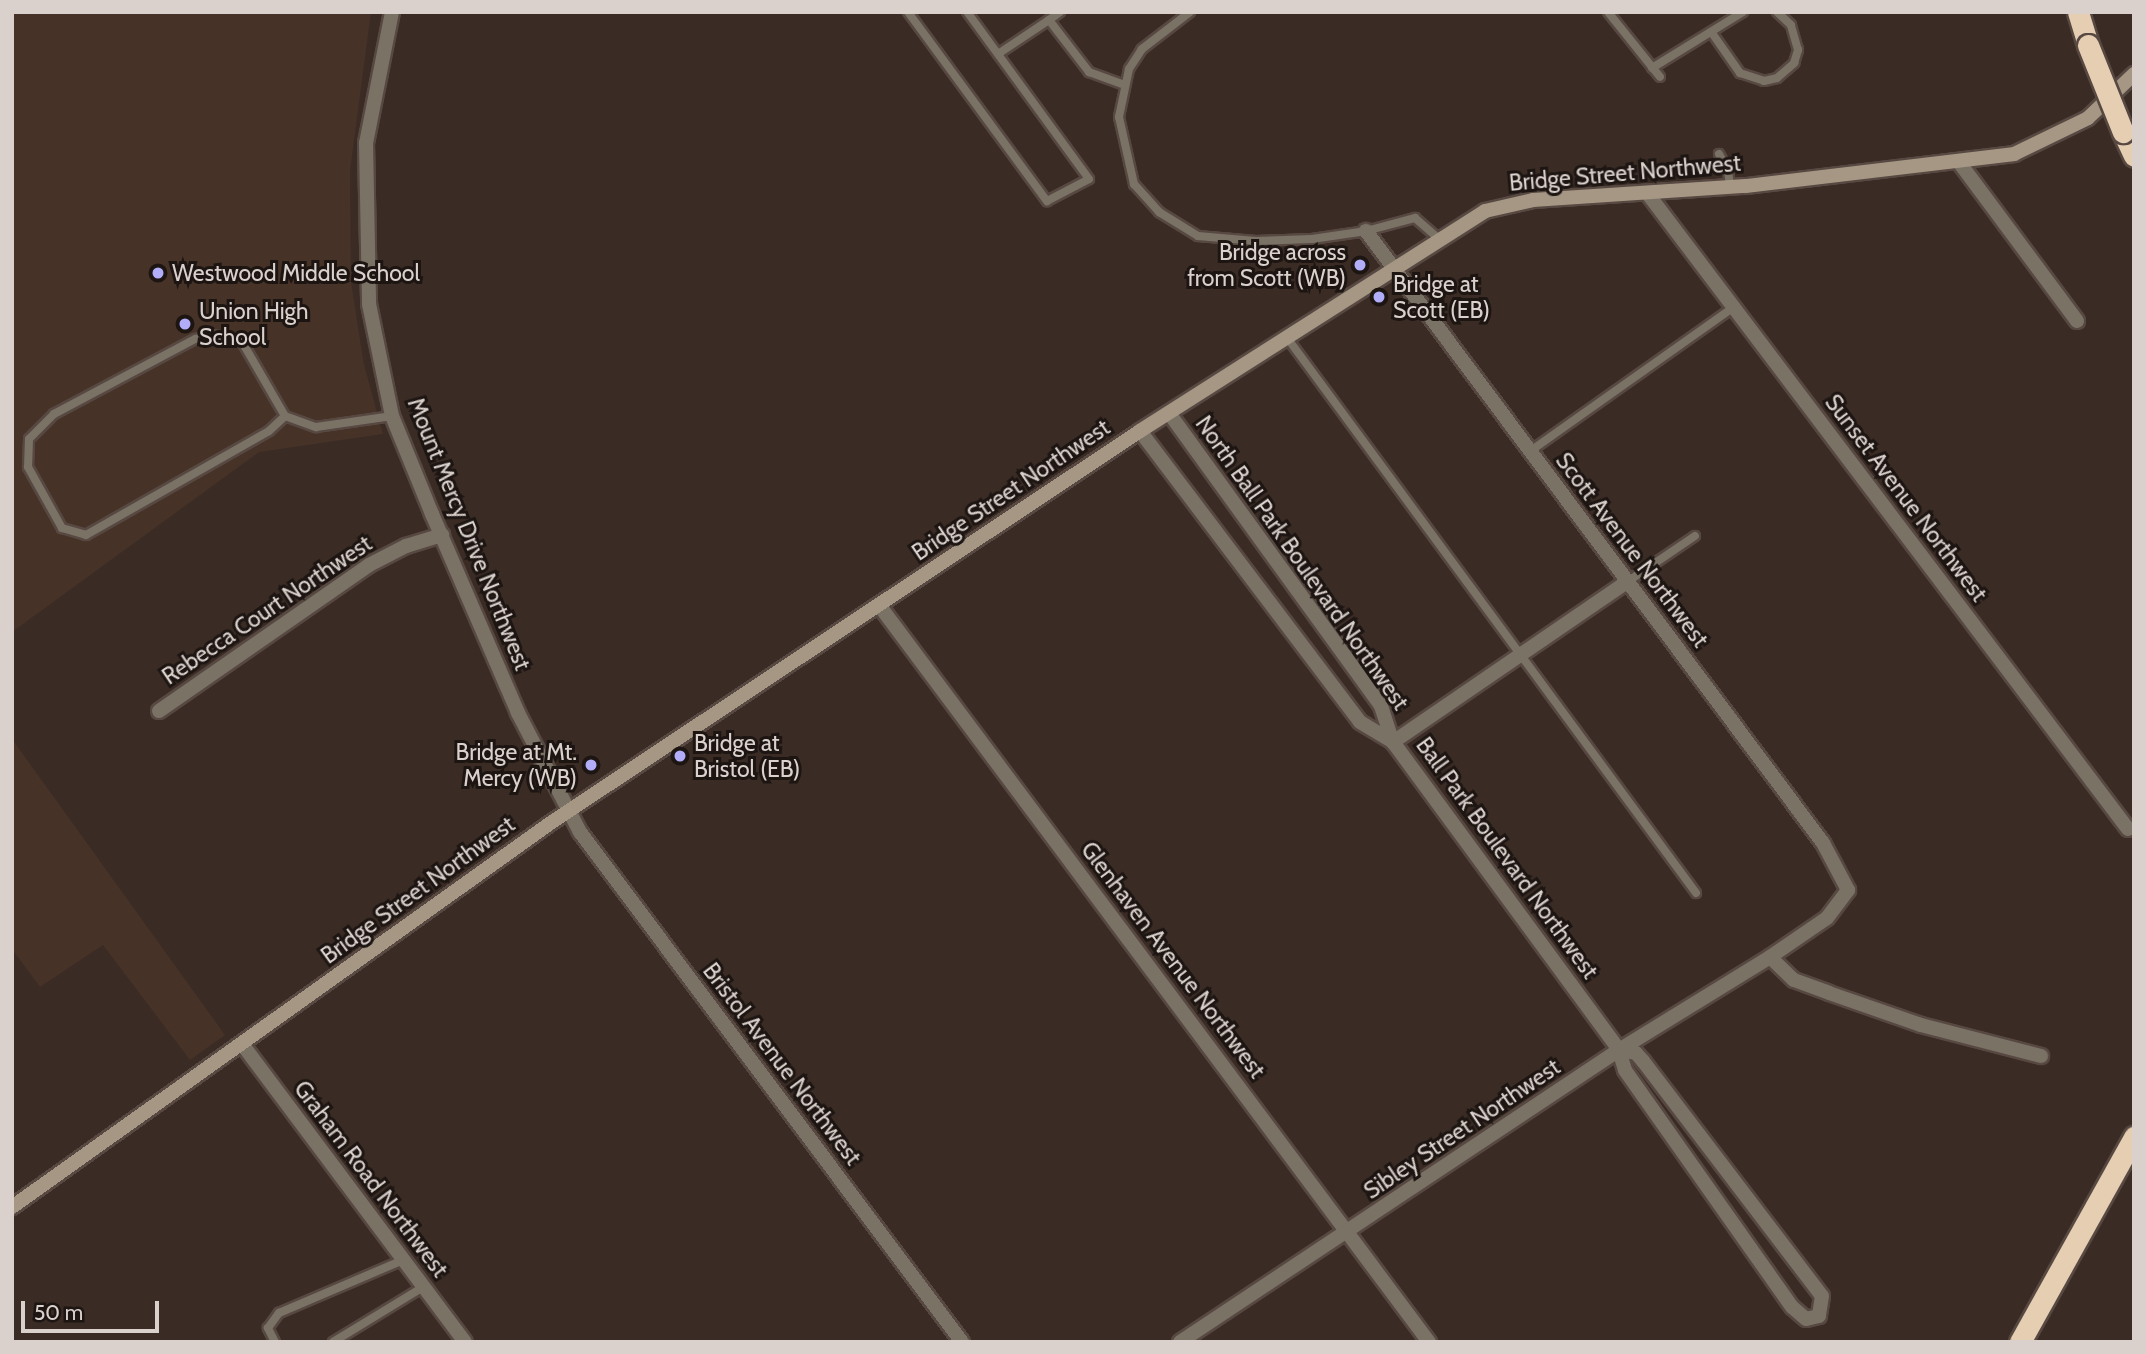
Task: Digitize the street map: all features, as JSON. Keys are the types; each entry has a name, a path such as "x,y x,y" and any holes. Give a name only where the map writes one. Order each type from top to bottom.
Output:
{"highway":[{"path":"2078,12 2088,45 2134,156"},
{"path":"2020,1342 2134,1137"},
{"path":"2009,1342 2050,1286"}],"main road":[{"name":"Bridge Street Northwest","path":"12,1207 569,811 1140,431 1395,271 1439,239 1500,206 1730,187 2014,154 2062,135 2088,118 2134,74"}],"street":[{"name":"Mount Mercy Drive Northwest","path":"392,12 366,143 365,190 369,304 392,416 518,713 569,811"},
{"path":"1959,162 2077,321"},
{"name":"Sunset Avenue Northwest","path":"1648,194 2128,829"},
{"name":"Scott Avenue Northwest","path":"1366,232 1837,862 1848,890 1843,899"},
{"name":"North Ball Park Boulevard Northwest","path":"1169,413 1381,706 1393,741"},
{"name":"Ball Park Boulevard Northwest","path":"1140,431 1360,722 1393,741 1619,1050 1625,1070 1792,1307 1806,1319 1819,1315 1822,1296 1643,1061 1636,1053 1619,1050"},
{"name":"Rebecca Court Northwest","path":"159,711 369,565 406,546 442,535"},
{"path":"1393,741 1627,582"},
{"name":"Glenhaven Avenue Northwest","path":"879,605 1349,1231 1429,1342"},
{"name":"Bristol Avenue Northwest","path":"569,811 580,832 962,1342"},
{"name":"Sibley Street Northwest","path":"1180,1342 1619,1050 1770,957 1827,918 1843,899"},
{"path":"1770,957 1794,979 1829,993 1921,1025 2041,1056"},
{"name":"Graham Road Northwest","path":"242,1044 464,1342"}],"lane":[{"path":"908,12 1046,201 1089,179 967,12"},
{"path":"998,54 1060,12"},
{"path":"1189,12 1142,49 1129,69 1119,117 1134,184 1158,212 1198,236 1256,241 1366,232 1415,218 1439,239"},
{"path":"1608,12 1660,78"},
{"path":"1652,68 1670,54 1712,33 1743,12"},
{"path":"1712,33 1740,73 1764,81 1777,78 1794,63 1798,50 1791,24 1777,12"},
{"path":"1049,20 1088,72 1125,85"},
{"path":"1719,154 1728,170 1730,187"},
{"path":"1529,452 1734,307"},
{"path":"285,416 269,431 86,535 62,528 28,467 29,439 54,414 195,339 212,335 241,340 285,416 316,427 392,416"},
{"path":"1287,339 1518,656 1696,894"},
{"path":"1627,582 1695,536"},
{"path":"275,1342 268,1328 279,1313 403,1260"},
{"path":"333,1342 423,1287"}],"shaded area":[{"name":"Union High School","path":"12,12 371,12 350,171 351,282 364,365 383,434 259,452 12,632"},
{"path":"12,739 225,1035 190,1060 103,945 40,987 12,949"}],"place":[{"name":"Bridge across from Scott (WB)","path":"1360,265"},
{"name":"Westwood Middle School","path":"158,273"},
{"name":"Bridge at Scott (EB)","path":"1379,297"},
{"name":"Union High School","path":"185,324"},
{"name":"Bridge at Bristol (EB)","path":"680,756"},
{"name":"Bridge at Mt. Mercy (WB)","path":"591,765"}]}
